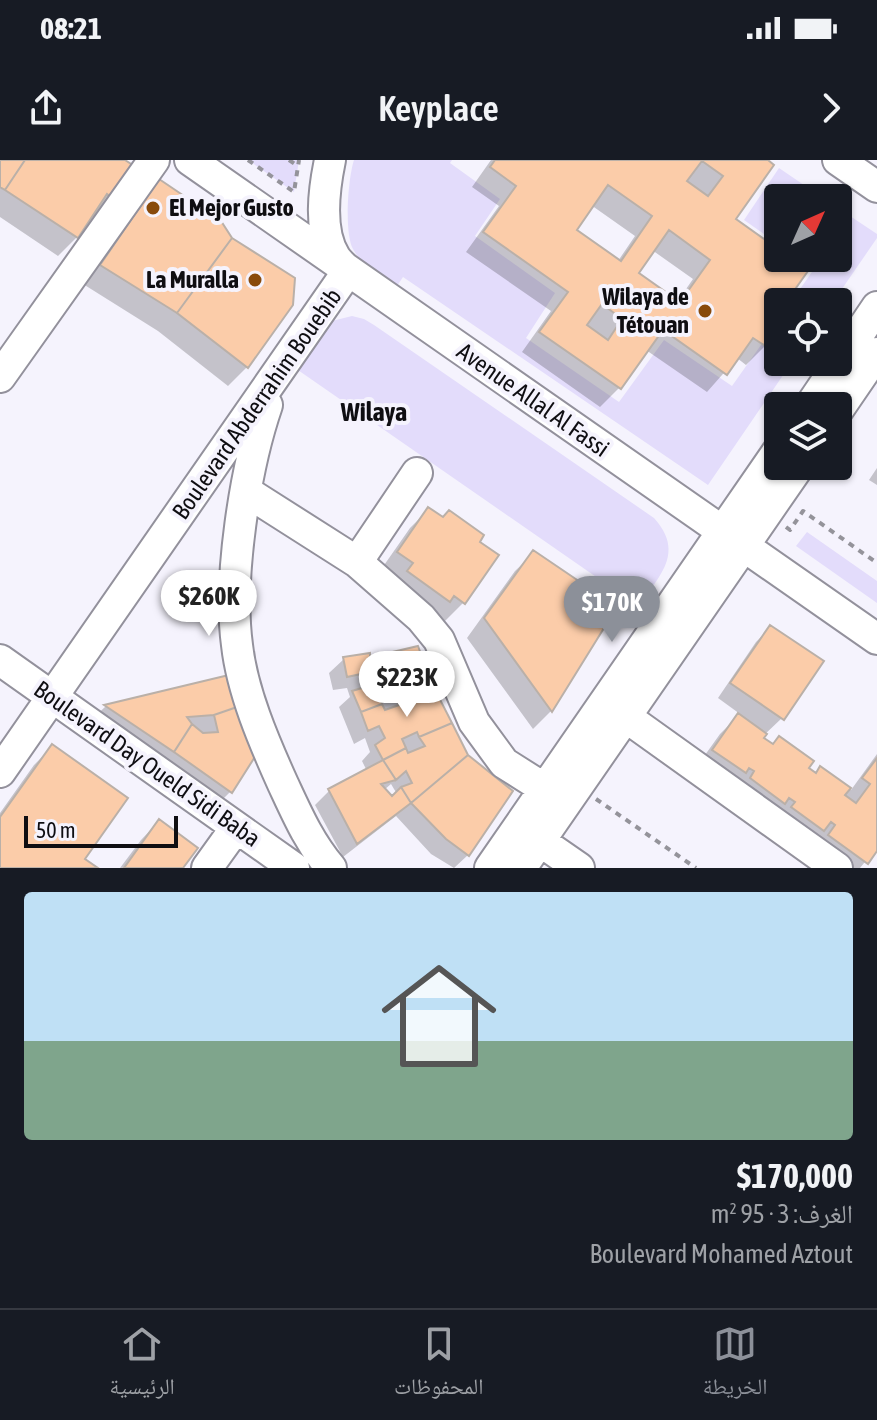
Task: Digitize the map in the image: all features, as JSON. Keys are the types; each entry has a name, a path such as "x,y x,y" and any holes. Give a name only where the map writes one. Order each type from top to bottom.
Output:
{"street":[{"path":"0,377 154,160"},
{"name":"Avenue Allal Al Fassi","path":"190,160 877,639"},
{"path":"330,160 324,196 325,222 334,257 348,271"},
{"path":"838,160 877,187"},
{"name":"Boulevard Abderrahim Bouebib","path":"0,772 348,271"},
{"path":"819,392 877,307"},
{"path":"850,392 877,353"},
{"path":"274,380 259,429 235,576 237,646 264,746 304,829 331,868"},
{"path":"357,562 417,473"},
{"path":"521,868 626,717 732,539 764,478"},
{"path":"490,868 545,789 732,539 766,514 789,480"},
{"path":"247,492 357,562 421,618 439,640 474,722 504,763 545,789"},
{"name":"Boulevard Day Oueld Sidi Baba","path":"0,660 294,868"},
{"path":"626,717 837,868"},
{"path":"207,868 235,829"},
{"path":"540,841 579,868"}],"path":[{"path":"248,160 294,192 299,160"},
{"path":"289,160 298,166"},
{"path":"766,514 790,530 803,511 877,563"},
{"path":"578,786 696,868"}],"shaded area":[{"path":"248,160 299,160 294,192"},
{"path":"354,160 452,160 450,163 500,199 475,236 555,293 526,338 619,402 664,340 732,386 764,341 764,376 782,376 772,392 764,392 764,403 708,485 403,277 397,286 366,265 350,241 348,219"},
{"path":"779,168 802,184 768,184"},
{"path":"764,190 764,234 744,220"},
{"path":"852,217 877,234 843,288 801,288 812,272 852,272"},
{"path":"352,316 374,325 654,518 668,542 666,564 638,606 295,368 328,322"},
{"path":"807,532 877,581 877,603 796,546"}],"building":[{"path":"0,160 25,160 5,190 0,187"},
{"path":"25,160 125,160 137,168 116,201 107,194 78,238 5,190"},
{"path":"495,160 768,160 774,165 736,219 764,239 764,272 807,272 796,288 764,288 764,345 753,338 727,375 663,330 621,389 539,332 568,292 483,232 516,186 490,167","holes":["702,161 723,176 708,196 687,181","608,185 652,216 621,261 577,230","669,230 710,260 680,302 639,273","602,304 622,319 608,340 587,325"]},
{"path":"159,179 221,221 232,238 177,313 100,265"},
{"path":"232,238 295,278 293,305 248,368 177,313"},
{"path":"428,507 443,517 449,510 484,535 480,542 499,555 465,604 454,596 450,602 407,571 413,563 397,552"},
{"path":"533,550 617,607 552,712 484,618"},
{"path":"770,625 824,661 784,720 730,683"},
{"path":"418,646 432,684 397,696 394,689 380,692 382,704 361,712 352,691 365,687 361,674 347,677 343,657 370,653 370,663 389,660 388,653"},
{"path":"233,674 237,707 214,715 187,717 192,724 174,752 104,705"},
{"path":"432,684 452,723 419,737 417,732 402,739 406,748 383,760 375,745 385,738 379,726 368,731 361,712 382,704 385,710 399,705 397,696"},
{"path":"237,707 258,752 232,793 174,752 192,724 203,733 218,732 214,715"},
{"path":"738,713 767,734 764,738 773,744 779,736 814,761 809,768 816,773 820,766 851,788 845,795 856,803 870,784 862,778 877,758 877,851 868,864 828,835 835,825 831,822 824,831 791,807 795,802 789,798 785,804 750,778 754,771 749,768 746,773 712,750"},
{"path":"452,723 468,755 411,803 401,787 412,783 406,771 396,780 383,760 406,748 408,753 425,746 419,737"},
{"path":"52,744 128,798 85,859 98,868 0,868 0,817"},
{"path":"468,755 513,791 469,856 446,839 411,803"},
{"path":"383,760 396,780 381,784 392,796 401,787 411,803 357,844 328,789"},
{"path":"159,819 198,848 183,868 124,868"}],"place":[{"name":"El Mejor Gusto","path":"153,208"},
{"name":"La Muralla","path":"255,280"},
{"name":"Wilaya de Tétouan","path":"705,311"}],"district":[{"name":"Wilaya","path":"374,412"}]}
